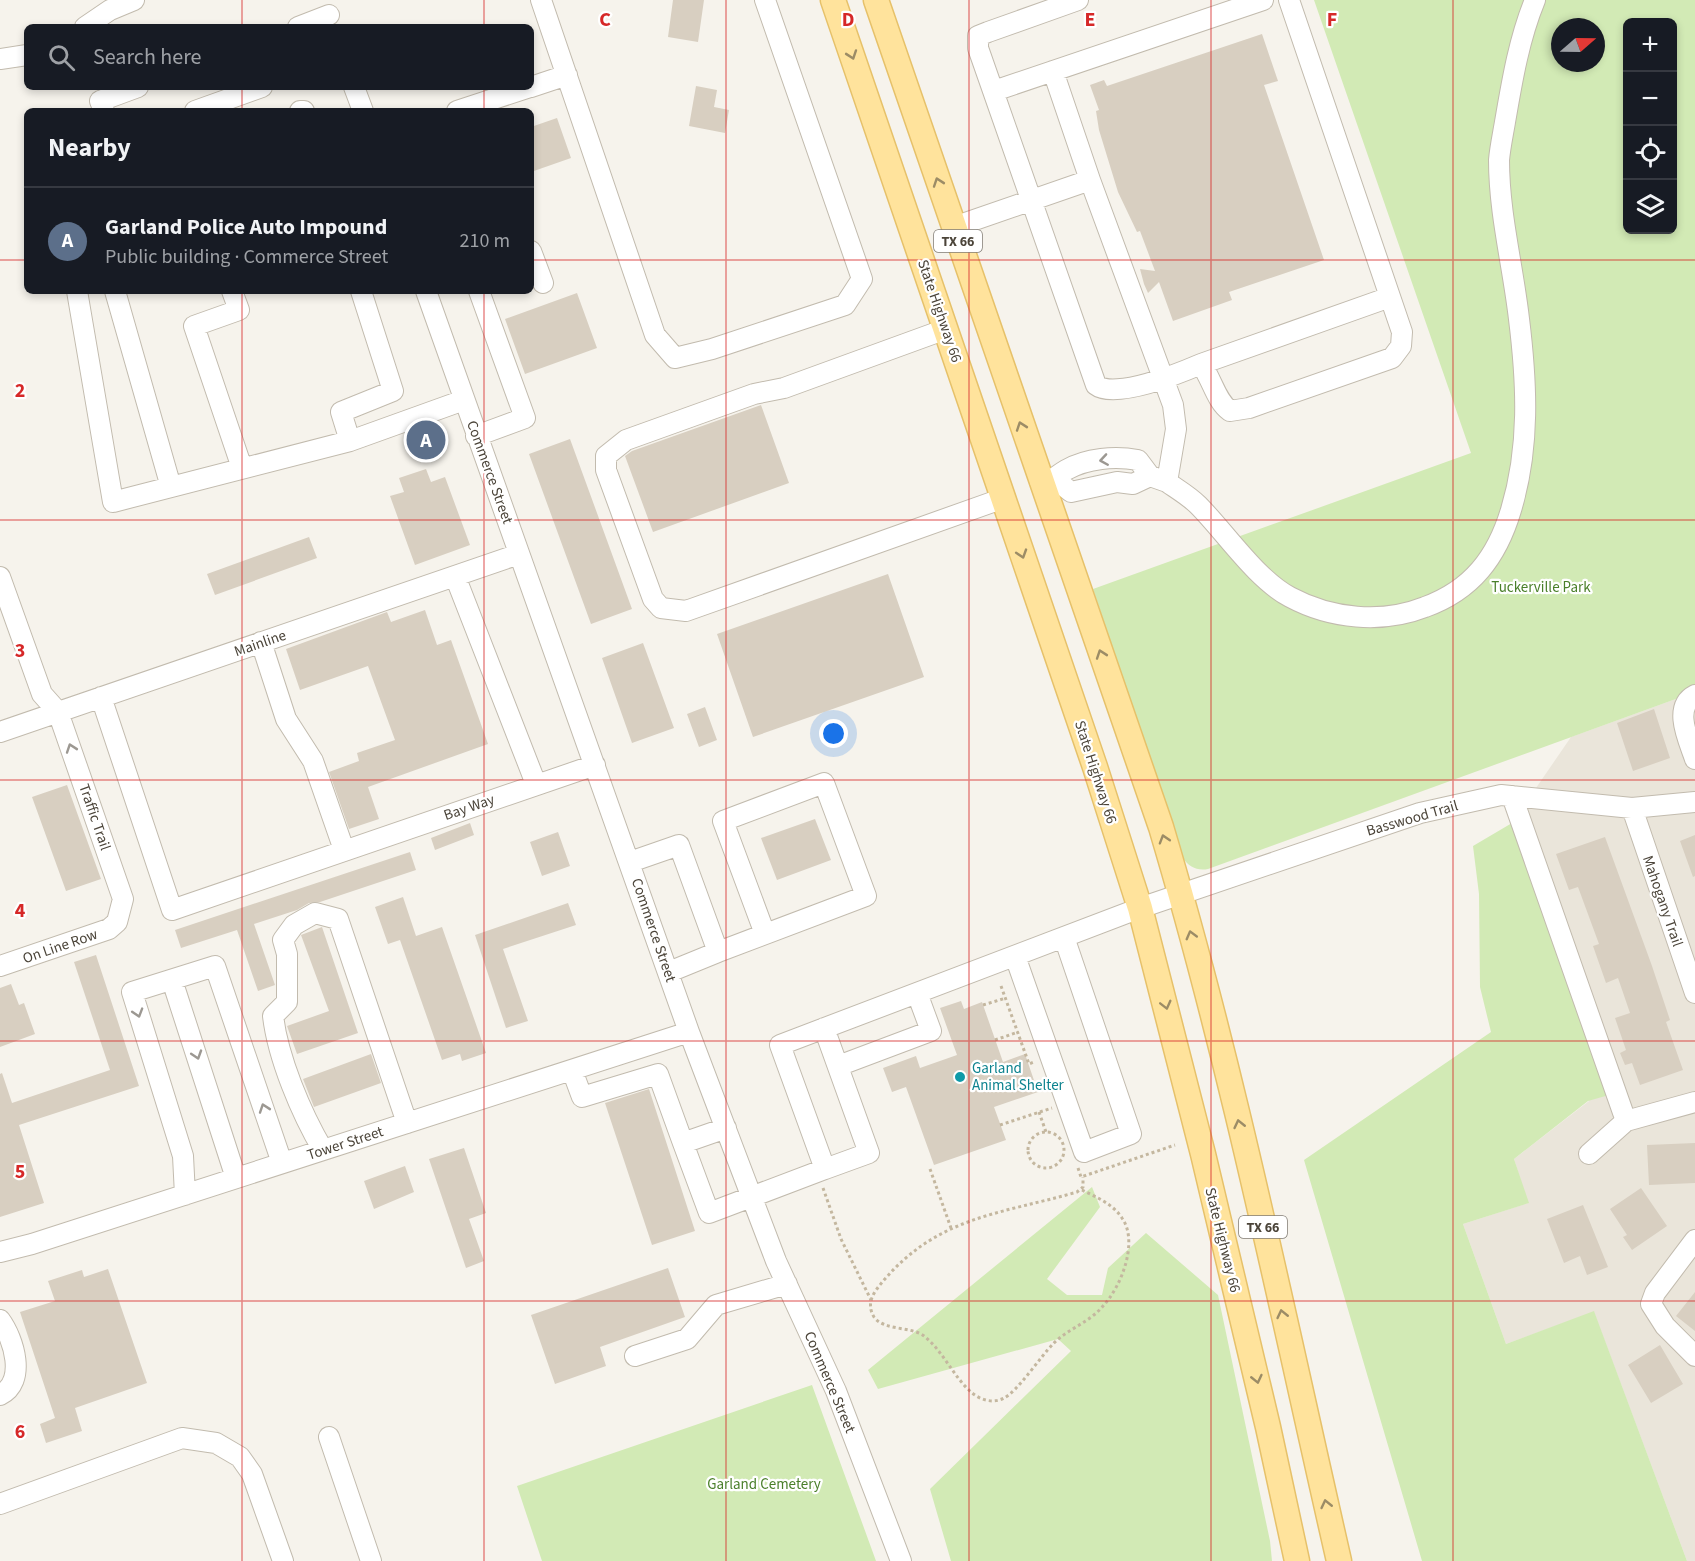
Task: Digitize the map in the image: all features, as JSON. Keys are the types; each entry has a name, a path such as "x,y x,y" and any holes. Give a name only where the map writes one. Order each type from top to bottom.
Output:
{"main road":[{"name":"State Highway 66","path":"833,0 1004,498 1140,908 1201,1144 1268,1427 1297,1561"},
{"name":"TX 66","path":"876,0 954,227 1048,480 1161,827 1224,1055 1339,1561"},
{"path":"1004,498 1048,480"}],"street":[{"path":"89,24 110,10 134,0"},
{"path":"541,0 655,335 675,358 712,349 845,305 862,279 765,0"},
{"path":"1078,0 978,36 978,48 1096,385 1102,389 1115,389 1163,379 1390,297"},
{"path":"994,91 1263,0"},
{"path":"1201,364 1223,406 1230,411 1249,408 1392,358 1401,346 1402,332 1289,0"},
{"path":"1048,480 1066,470 1101,459 1122,457 1138,460 1158,479 1197,503 1245,559 1287,596 1320,611 1369,618 1410,613 1446,599 1485,568 1504,534 1521,477 1527,411 1519,319 1505,229 1499,159 1510,92 1534,0"},
{"path":"305,24 329,14"},
{"path":"0,59 24,55"},
{"path":"1053,71 1090,180 1173,405 1176,429 1158,479"},
{"path":"534,86 567,75"},
{"path":"103,108 100,101 130,90"},
{"path":"203,108 254,90"},
{"path":"355,90 362,108"},
{"path":"467,108 521,90"},
{"path":"954,227 1090,180"},
{"path":"534,259 543,283"},
{"path":"78,294 113,502 350,441 464,400"},
{"path":"116,294 171,487"},
{"path":"233,294 238,310 194,326 242,468"},
{"path":"350,441 341,412 393,391 362,294"},
{"name":"Commerce Street","path":"427,294 689,1032 787,1284 836,1391 901,1561"},
{"path":"476,436 525,418 479,294"},
{"path":"946,329 784,388 754,394 626,440 606,456 606,470 652,599 661,608 686,611 1004,498"},
{"name":"Mainline","path":"0,732 519,554"},
{"path":"455,576 536,784"},
{"name":"Traffic Trail","path":"0,577 42,693 58,712 123,899 117,922"},
{"path":"261,642 286,719 313,761 344,850"},
{"path":"1695,695 1689,698 1683,723 1695,759"},
{"name":"Bay Way","path":"101,697 172,910 595,765"},
{"path":"669,972 866,896 824,783 723,821 765,934"},
{"name":"Basswood Trail","path":"823,1178 780,1045 1140,908 1420,813 1501,795 1632,808 1695,802"},
{"path":"1512,796 1626,1121"},
{"name":"Mahogany Trail","path":"1632,808 1695,993"},
{"path":"630,862 678,845 717,952"},
{"path":"323,1150 308,1125 275,1034 273,1016 287,1002 287,954 283,940 294,925 315,913 338,919 407,1123"},
{"name":"On Line Row","path":"0,966 109,929 117,922"},
{"path":"1015,956 1084,1152 1121,1138 1131,1134 1064,937"},
{"path":"185,1195 183,1156 132,992 215,966 282,1163"},
{"path":"172,980 236,1178"},
{"path":"838,1066 931,1031 917,993"},
{"path":"572,1070 582,1097 658,1074 709,1213 752,1197 823,1178 869,1153 824,1028"},
{"name":"Tower Street","path":"0,1252 185,1195 689,1032"},
{"path":"1589,1154 1626,1121 1695,1102"},
{"path":"683,1143 726,1128"},
{"path":"1695,1240 1655,1293 1650,1304 1665,1326 1695,1356"},
{"path":"635,1356 687,1339 716,1305 787,1284"},
{"path":"0,1320 15,1352 16,1379 6,1392 0,1395"},
{"path":"329,1437 371,1561"},
{"path":"0,1504 182,1438 216,1443 240,1457 252,1474 283,1561"}],"path":[{"path":"1001,986 1026,1057"},
{"path":"983,1005 1006,998"},
{"path":"995,1040 1018,1032"},
{"path":"1000,1125 1056,1106"},
{"path":"1039,1112 1046,1132"},
{"path":"1046,1132 1057,1135 1064,1151 1059,1162 1049,1167 1038,1165 1029,1151 1031,1140 1046,1132"},
{"path":"930,1169 951,1228"},
{"path":"1082,1190 1083,1176"},
{"path":"823,1178 841,1239 871,1300 874,1317 880,1322 923,1335 970,1391 982,1400 993,1401 1006,1398 1055,1342 1081,1326 1104,1306 1119,1283 1128,1242 1124,1220 1111,1206 1082,1190 980,1217 951,1228 922,1243 901,1260 873,1293 871,1300"}],"shaded area":[{"path":"1695,692 1695,1561 1687,1561 1594,1312 1506,1344 1463,1224 1528,1203 1514,1159 1589,1101 1512,823 1571,737"}],"green space":[{"name":"Tuckerville Park","path":"1314,0 1695,0 1695,692 1208,869 1197,869 1183,858 1093,589 1471,453"},
{"path":"1512,823 1609,1095 1588,1101 1514,1159 1529,1203 1463,1224 1506,1344 1594,1311 1687,1561 1422,1561 1304,1160 1491,1032 1480,987 1479,894 1473,846"},
{"path":"1092,1187 1100,1207 1047,1279 1067,1295 1102,1295 1108,1268 1146,1233 1218,1295 1270,1541 1272,1561 951,1561 930,1489 1071,1351 1058,1339 878,1389 868,1370"},
{"name":"Garland Cemetery","path":"812,1385 876,1561 542,1561 517,1486"}],"building":[{"path":"673,0 704,0 698,42 668,37"},
{"path":"1262,34 1278,81 1264,85 1324,260 1229,292 1232,300 1173,321 1159,282 1148,293 1144,284 1140,269 1155,271 1140,231 1137,232 1118,192 1099,130 1096,111 1099,110 1090,85 1104,80 1107,86"},
{"path":"696,86 717,90 714,107 729,110 725,133 689,126"},
{"path":"557,118 571,158 534,171 534,126"},
{"path":"577,293 597,348 525,374 505,319"},
{"path":"761,405 789,483 653,532 625,456 632,451"},
{"path":"570,439 632,609 591,624 529,454"},
{"path":"426,469 431,482 445,477 470,545 415,565 390,496 404,492 399,478"},
{"path":"309,537 317,558 215,595 207,574"},
{"path":"888,574 924,677 753,737 717,634"},
{"path":"425,610 437,645 451,640 488,744 368,787 379,819 349,829 329,772 359,761 357,753 395,740 368,666 300,690 286,649 387,612 391,622"},
{"path":"643,643 674,728 632,743 602,658"},
{"path":"705,707 717,740 699,747 687,714"},
{"path":"1654,709 1670,758 1633,771 1617,723"},
{"path":"67,785 101,879 66,891 32,797"},
{"path":"815,819 831,860 777,880 761,838"},
{"path":"470,823 474,835 435,850 431,838"},
{"path":"558,832 570,866 542,876 530,842"},
{"path":"1695,835 1695,876 1693,877 1680,841"},
{"path":"1605,837 1652,966 1670,1020 1666,1022 1683,1070 1640,1085 1632,1063 1625,1065 1620,1053 1626,1050 1615,1018 1630,1013 1618,978 1606,983 1593,946 1599,944 1578,887 1569,890 1556,854"},
{"path":"410,852 416,870 320,902 309,903 297,910 254,924 275,985 258,991 237,930 181,948 175,930"},
{"path":"403,897 416,936 442,927 486,1053 462,1061 460,1054 442,1060 400,940 388,944 375,907"},
{"path":"568,903 576,925 503,949 528,1021 506,1028 475,935"},
{"path":"322,927 358,1033 297,1054 287,1026 329,1011 301,935"},
{"path":"96,955 139,1086 19,1125 44,1203 0,1217 0,1074 2,1073 12,1103 110,1070 74,962"},
{"path":"11,984 19,1005 24,1003 35,1034 0,1047 0,988"},
{"name":"Garland Animal Shelter","path":"961,1001 964,1009 982,1002 1003,1062 1025,1054 1038,1092 994,1107 1006,1140 934,1165 906,1087 892,1092 883,1068 916,1056 920,1068 957,1055 940,1008"},
{"path":"371,1054 381,1083 314,1107 303,1079"},
{"path":"649,1089 695,1231 652,1245 605,1103"},
{"path":"1695,1143 1695,1183 1649,1185 1647,1145"},
{"path":"464,1148 486,1213 469,1219 484,1261 466,1268 429,1159"},
{"path":"405,1166 414,1192 374,1209 364,1181"},
{"path":"1641,1188 1667,1226 1632,1250 1623,1237 1627,1235 1610,1209"},
{"path":"1583,1205 1608,1267 1587,1275 1580,1256 1564,1263 1547,1219"},
{"path":"668,1268 685,1317 600,1347 606,1366 555,1384 531,1315"},
{"path":"108,1269 147,1383 75,1408 82,1431 46,1443 40,1424 55,1418 20,1312 55,1301 48,1281 82,1270 84,1277"},
{"path":"1695,1292 1695,1331 1676,1316"},
{"path":"1660,1345 1683,1384 1651,1403 1628,1365"}],"place":[{"name":"Garland Police Auto Impound","path":"426,440"},
{"name":"Garland Animal Shelter","path":"960,1077"}]}
